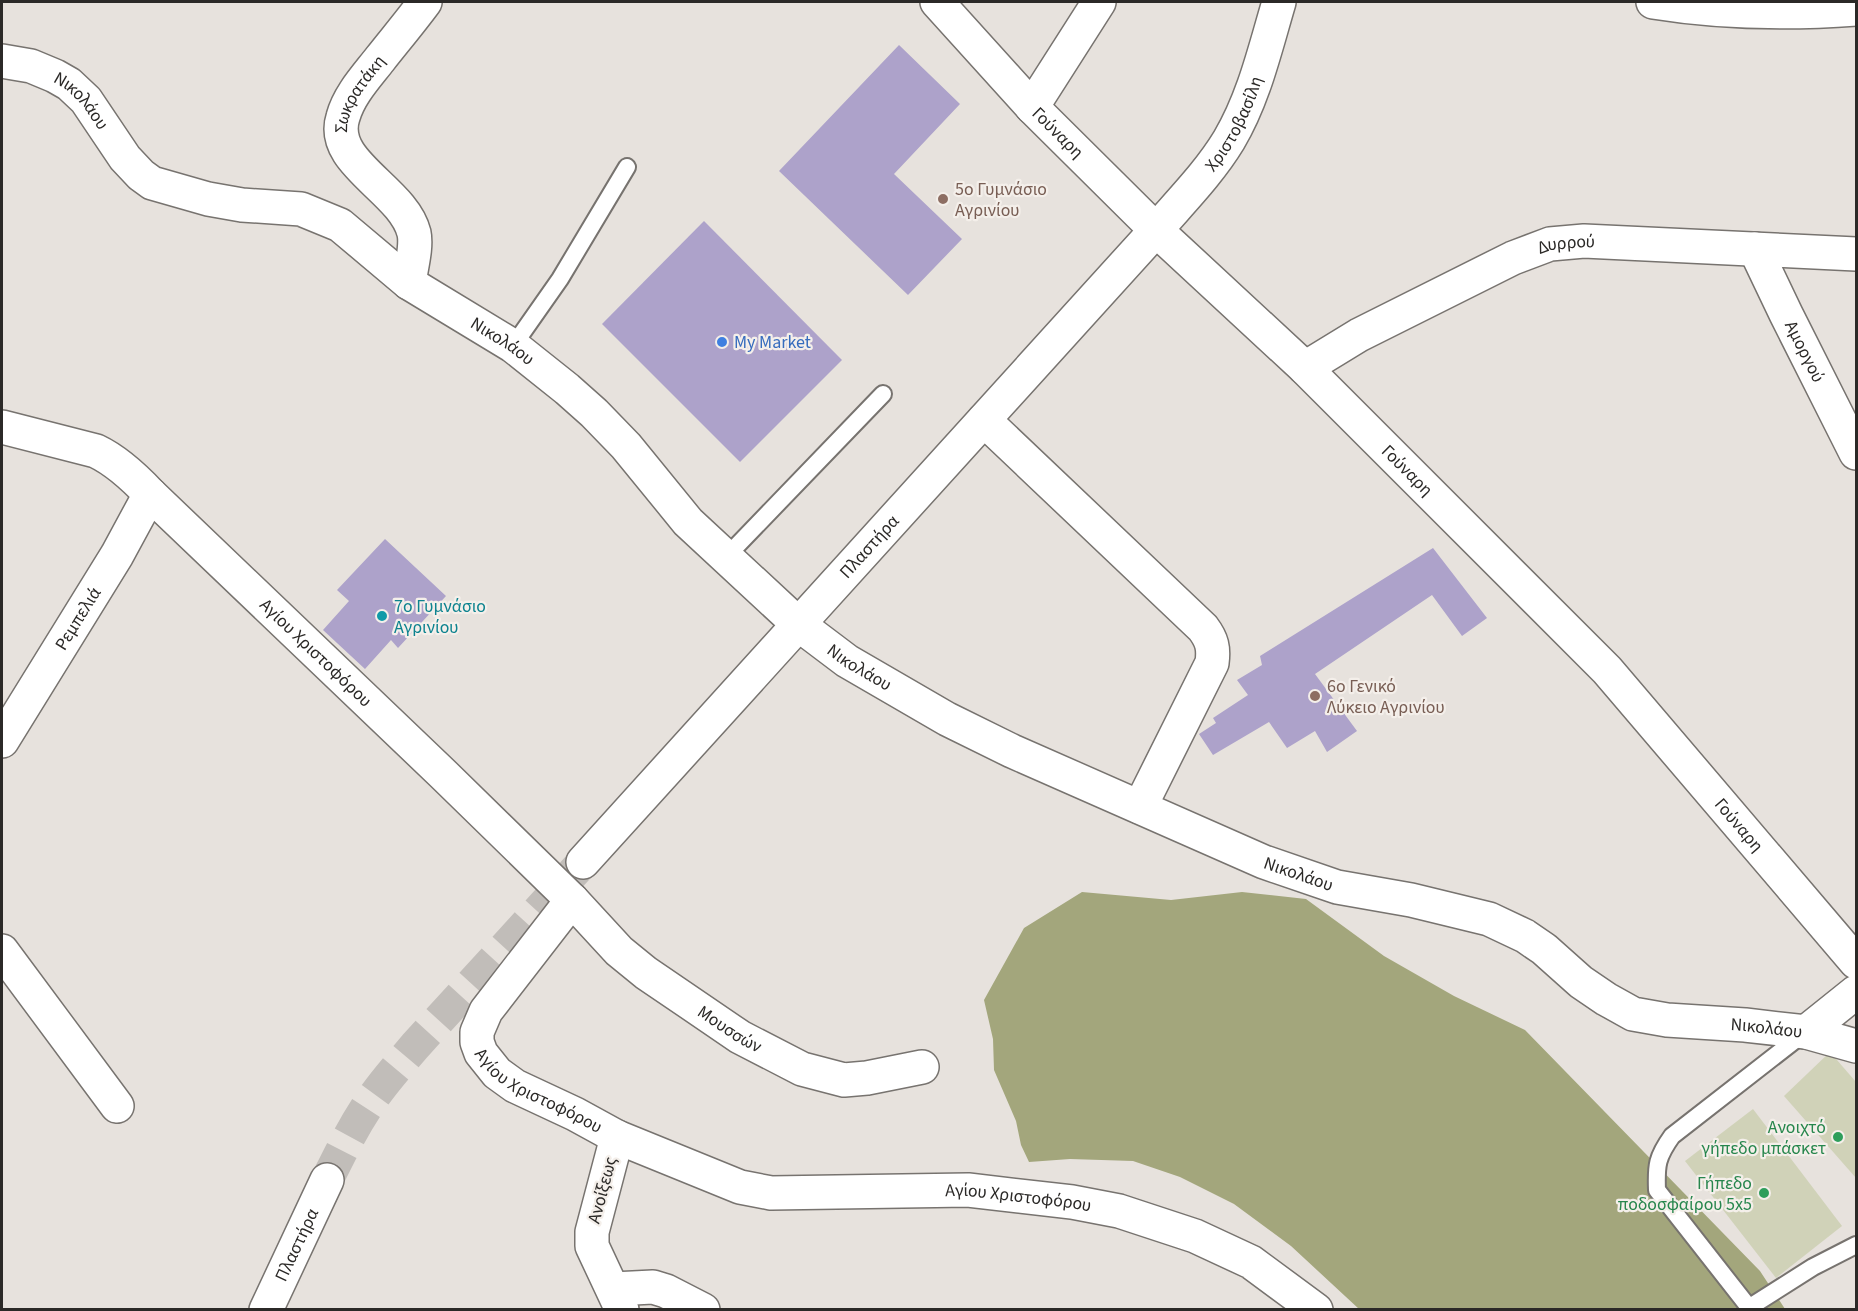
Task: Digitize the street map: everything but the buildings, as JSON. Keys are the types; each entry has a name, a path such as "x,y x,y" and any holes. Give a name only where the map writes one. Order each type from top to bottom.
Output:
{"street":[{"name":"Σωκρατάκη","path":"409,283 414,235 410,222 396,201 353,159 342,138 340,127 349,102 360,84 425,2"},
{"name":"Γούναρη","path":"937,2 1032,107 1156,230 1305,368 1608,670 1857,962"},
{"path":"1032,107 1099,2"},
{"name":"Χριστοβασίλη","path":"1156,230 1228,141 1247,105 1279,2"},
{"path":"1653,2 1740,12 1787,13 1857,9"},
{"name":"Νικολάου","path":"2,61 31,66 55,75 69,84 86,100 125,158 152,183 208,199 242,205 301,209 340,225 409,283 532,359 594,413 626,446 688,522 798,624 846,661 947,719 1012,751 1264,862 1337,887 1411,900 1489,919 1525,936 1544,949 1581,982 1633,1014 1667,1020 1806,1032 1857,1046"},
{"name":"Πλαστήρα","path":"584,862 1156,230"},
{"name":"Δυρρού","path":"1305,368 1359,335 1514,258 1550,244 1584,241 1857,254"},
{"name":"Αμοργού","path":"1755,249 1857,453"},
{"path":"984,420 1203,628 1210,638 1214,651 1212,663 1140,807"},
{"name":"Αγίου Χριστοφόρου","path":"2,427 96,451 135,477 572,900 486,1011 477,1032 477,1042 481,1053 497,1073 515,1086 575,1114 616,1137 740,1186 771,1193 968,1190 1072,1202 1119,1211 1195,1236 1251,1262 1316,1310"},
{"name":"Ρεμπελιά","path":"2,741 117,555 150,494"},
{"name":"Μουσσών","path":"572,900 619,951 646,974 740,1037 802,1070 844,1080 867,1078 922,1067"},
{"path":"2,951 117,1106"},
{"path":"1806,1032 1857,992"},
{"name":"Ανοίξεως","path":"616,1137 591,1232 592,1246 617,1299"},
{"name":"Πλαστήρα","path":"266,1310 327,1180"},
{"path":"617,1299 653,1287 703,1310"}],"lane":[{"path":"513,346 560,279 627,167"},
{"path":"725,558 883,394"},
{"path":"1806,1032 1672,1136 1662,1150 1656,1165 1657,1190 1750,1308 1813,1268 1857,1245"}],"green space":[{"path":"1082,892 1171,900 1242,892 1306,899 1384,956 1454,996 1525,1030 1760,1271 1785,1309 1359,1309 1291,1246 1234,1204 1180,1177 1133,1161 1070,1159 1029,1162 1021,1145 1016,1121 994,1070 993,1039 984,1000 1024,928"},
{"name":"Ανοιχτό γήπεδο μπάσκετ","path":"1830,1052 1856,1082 1856,1178 1784,1096"},
{"name":"Γήπεδο ποδοσφαίρου 5x5","path":"1753,1109 1842,1226 1776,1278 1685,1161"}],"tunnel":[{"path":"327,1180 357,1123 385,1082 583,862"}],"place":[{"name":"5ο Γυμνάσιο Αγρινίου","path":"943,199"},
{"name":"My Market","path":"722,342"},
{"name":"7ο Γυμνάσιο Αγρινίου","path":"382,616"},
{"name":"6ο Γενικό Λύκειο Αγρινίου","path":"1315,696"},
{"name":"Ανοιχτό γήπεδο μπάσκετ","path":"1838,1137"},
{"name":"Γήπεδο ποδοσφαίρου 5x5","path":"1764,1193"}]}
